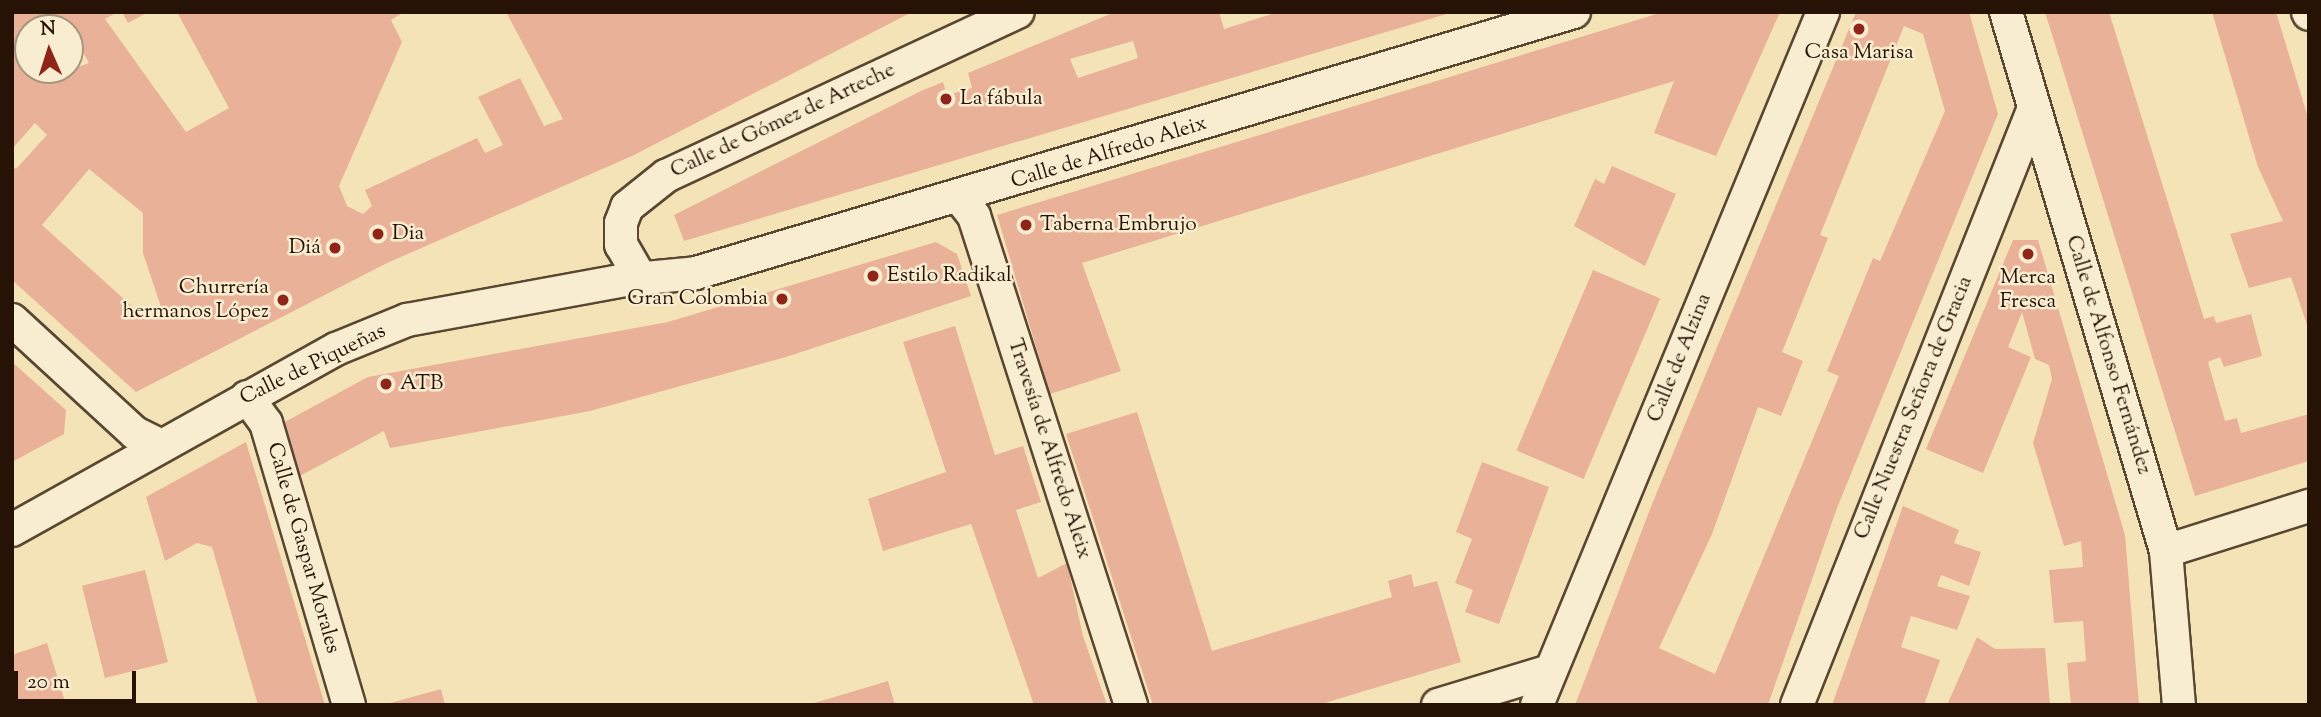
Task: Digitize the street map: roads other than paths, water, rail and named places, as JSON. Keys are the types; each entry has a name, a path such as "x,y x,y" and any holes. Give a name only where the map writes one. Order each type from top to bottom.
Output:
{"street":[{"name":"Calle de Gómez de Arteche","path":"642,279 621,245 621,223 627,207 666,176 1018,12"},
{"name":"Calle de Alfredo Aleix","path":"642,279 696,273 960,198 1574,12"},
{"name":"Calle de Alzina","path":"1537,705 1823,12"},
{"name":"Calle de Alfonso Fernández","path":"2006,12 2032,113 2166,551 2179,705"},
{"name":"Calle Nuestra Señora de Gracia","path":"1797,705 2032,113"},
{"name":"Travesía de Alfredo Aleix","path":"960,198 974,216 1131,705"},
{"name":"Calle de Piqueñas","path":"12,530 160,445 346,344 407,320 642,279"},
{"path":"12,320 135,433 160,445"},
{"name":"Calle de Gaspar Morales","path":"247,397 266,423 349,705"},
{"path":"2166,551 2309,506"},
{"path":"1438,705 1550,671"}],"place":[{"name":"Casa Marisa","path":"1859,29"},
{"name":"La fábula","path":"946,99"},
{"name":"Taberna Embrujo","path":"1026,225"},
{"name":"Dia","path":"378,234"},
{"name":"Diá","path":"335,248"},
{"name":"Merca Fresca","path":"2028,254"},
{"name":"Estilo Radikal","path":"873,276"},
{"name":"Gran Colombia","path":"782,299"},
{"name":"Churrería hermanos López","path":"283,300"},
{"name":"ATB","path":"386,384"}]}
